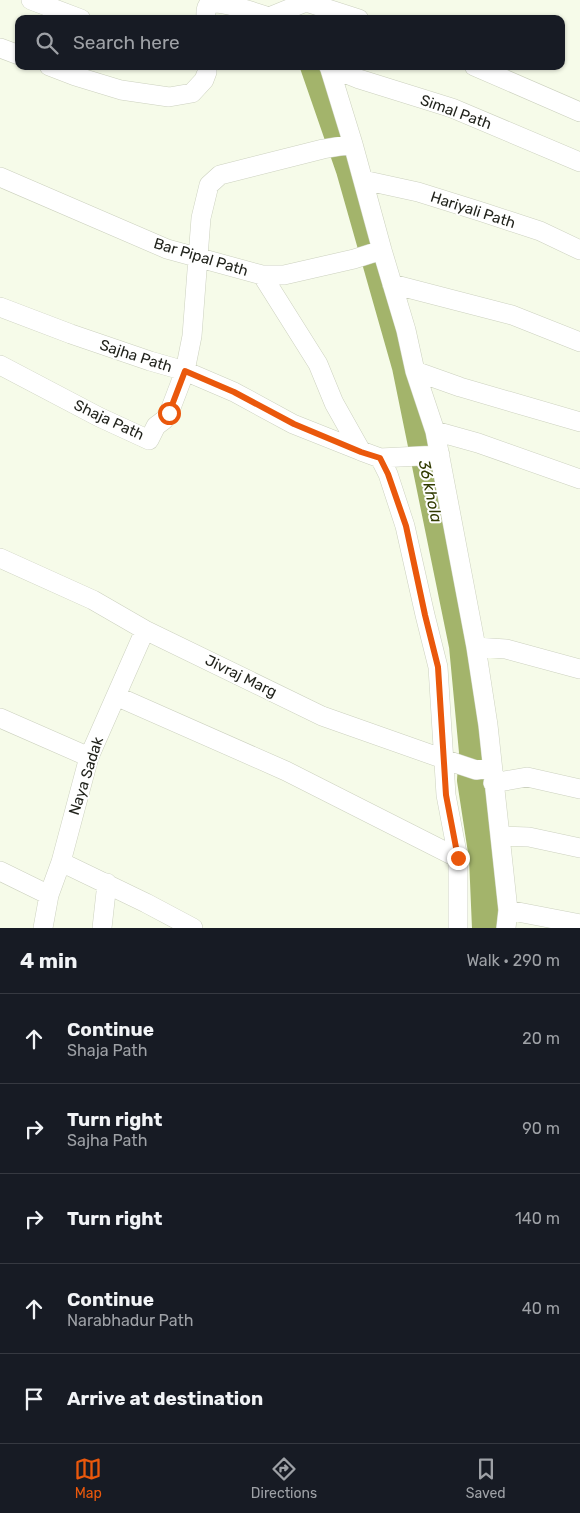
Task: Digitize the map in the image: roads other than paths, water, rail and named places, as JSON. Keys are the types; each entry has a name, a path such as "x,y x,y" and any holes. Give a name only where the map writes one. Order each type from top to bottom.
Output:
{"street":[{"path":"30,0 70,15"},
{"path":"260,0 272,15"},
{"path":"206,15 208,5 212,2 222,1 270,15"},
{"path":"277,15 306,7 341,15"},
{"path":"0,48 15,54"},
{"path":"59,70 121,90 170,97 192,93 204,80 207,70"},
{"path":"330,70 349,145 363,180 379,251 392,284 406,330 415,371 435,431 435,455 476,647 488,725 472,769 446,795 458,858 458,928"},
{"name":"Simal Path","path":"338,70 359,79 452,108 580,162"},
{"path":"483,70 580,112"},
{"path":"185,371 192,336 201,218 209,185 220,175 324,149 349,145"},
{"name":"Bar Pipal Path","path":"0,177 166,249 262,275 284,275 354,259 379,251"},
{"name":"Hariyali Path","path":"363,180 418,192 482,212 540,231 580,250"},
{"path":"262,275 318,364 334,403 361,452"},
{"path":"392,284 512,315 580,342"},
{"name":"Sajha Path","path":"0,307 114,349 185,371 234,392 294,424 361,452 380,458 435,455"},
{"name":"Shaja Path","path":"0,365 99,417 149,440 156,426 169,413 185,371"},
{"path":"415,371 460,387 580,422"},
{"path":"435,431 478,443 580,479"},
{"path":"380,458 388,474 406,526 438,667 472,769 500,836 507,919 580,924"},
{"name":"Jivraj Marg","path":"0,558 93,600 145,630 322,716 472,769"},
{"name":"Naya Sadak","path":"43,928 49,895 61,862 89,757 145,630"},
{"path":"476,647 506,649 580,669"},
{"path":"116,696 286,771 458,858"},
{"path":"0,718 89,757"},
{"path":"472,769 527,777 580,789"},
{"path":"500,836 528,837 580,848"},
{"path":"61,862 107,883 193,928"},
{"path":"0,871 49,895"},
{"path":"102,928 107,883"}],"waterway":[{"name":"36 khola","path":"315,70 350,170 406,367 463,646 473,752 471,780 483,858 486,928"}]}
